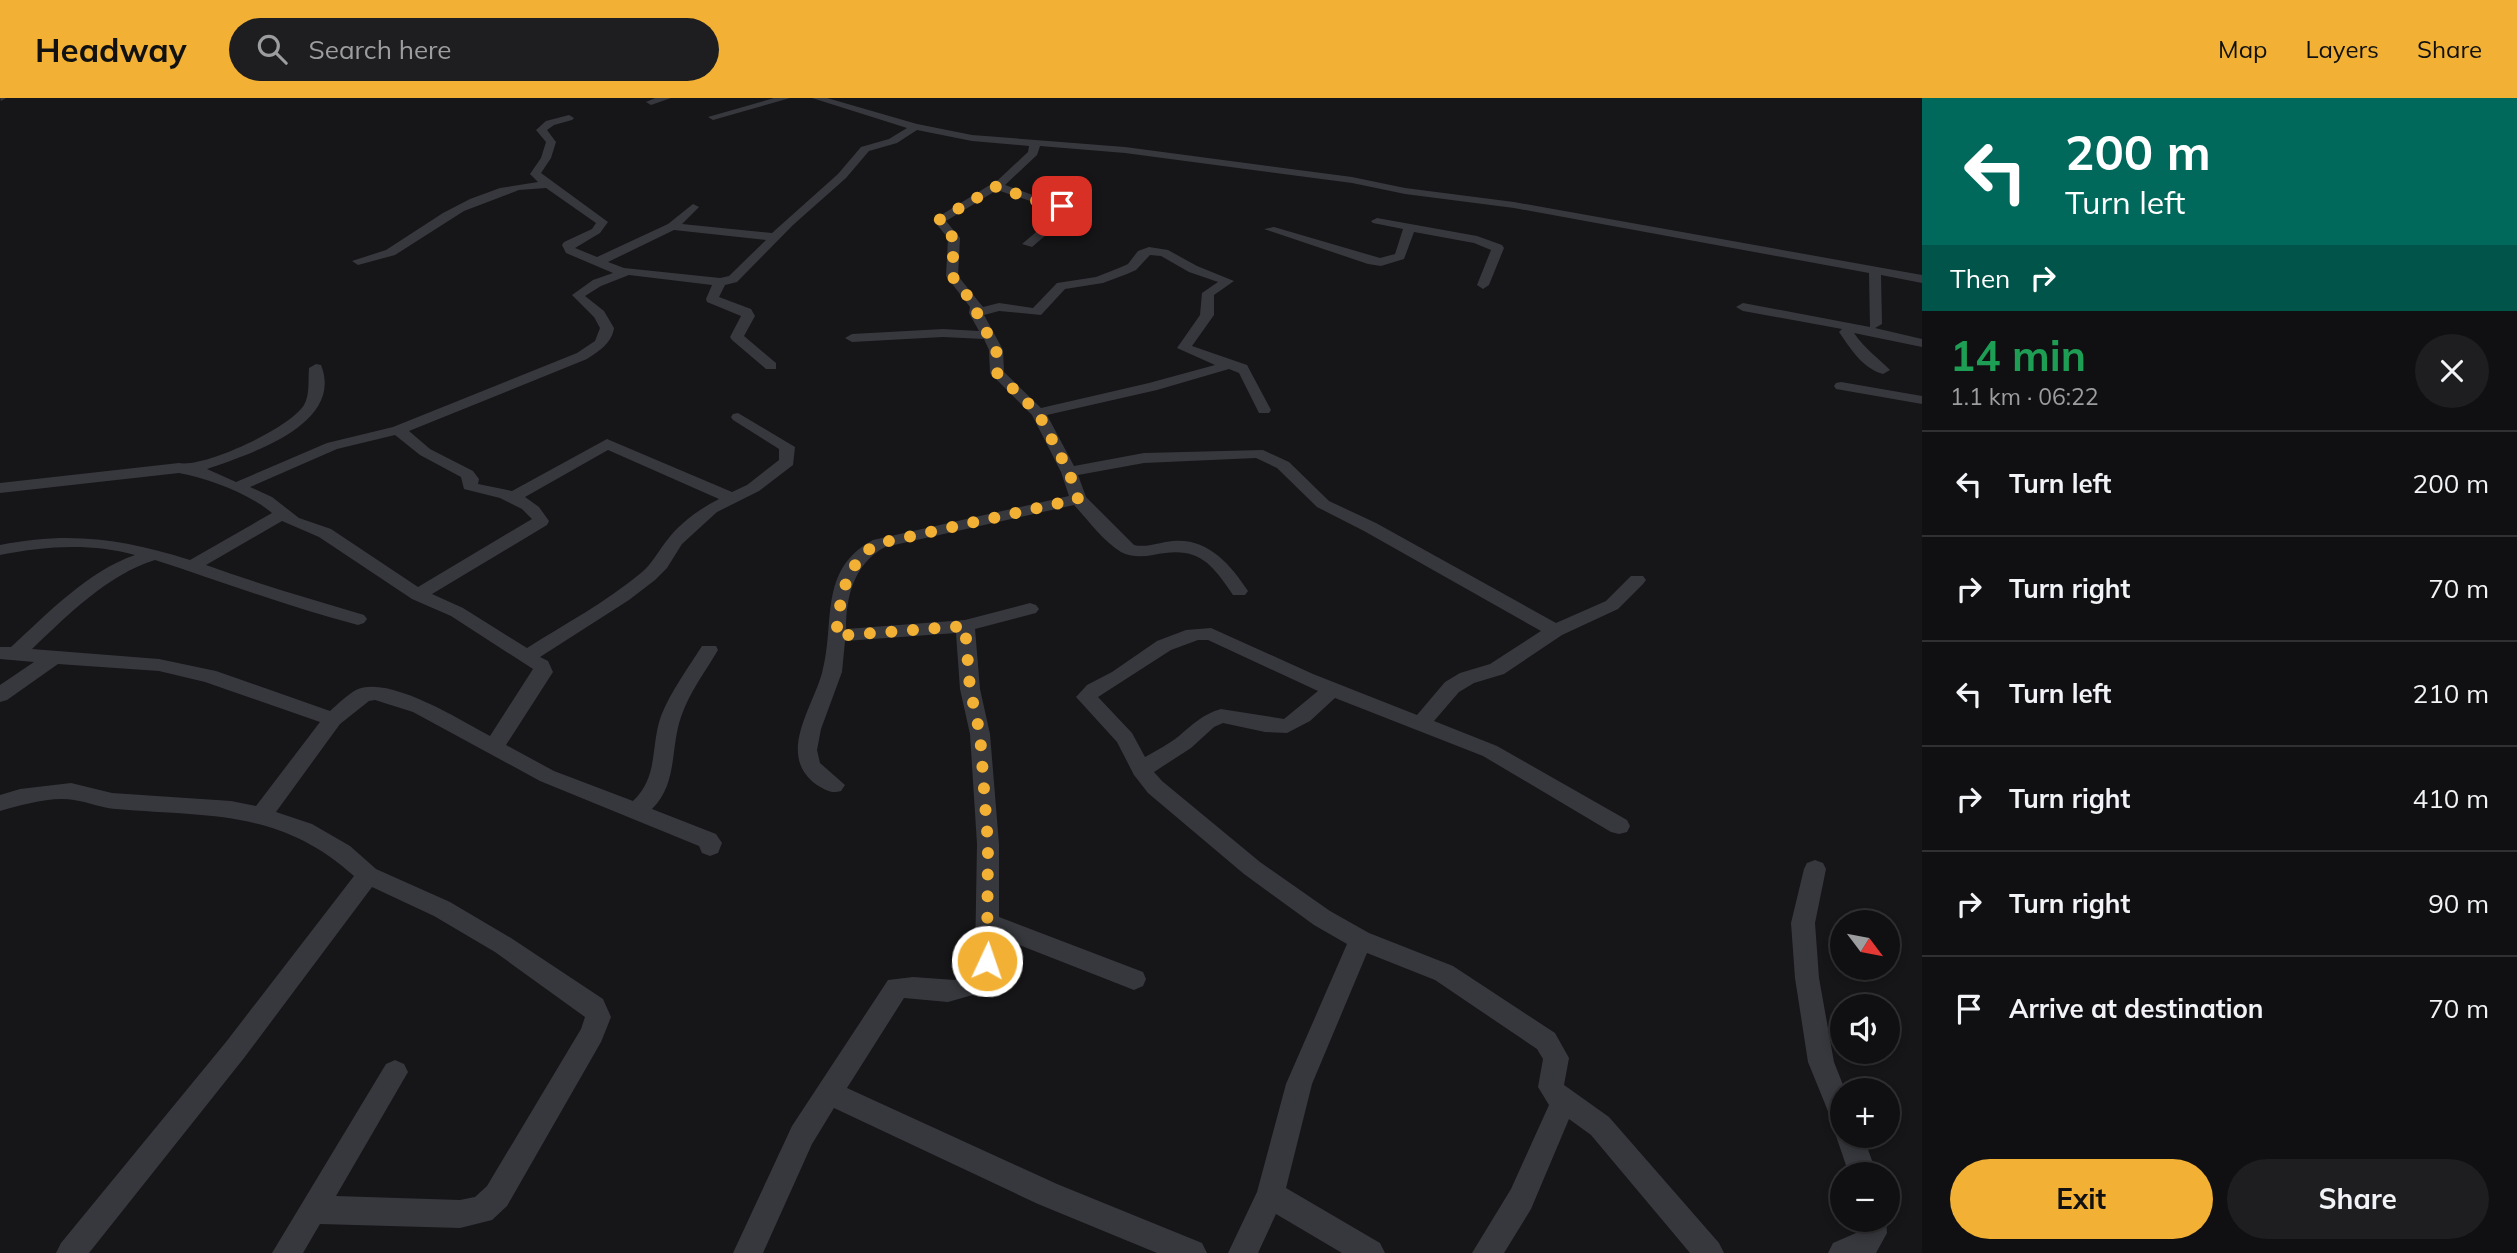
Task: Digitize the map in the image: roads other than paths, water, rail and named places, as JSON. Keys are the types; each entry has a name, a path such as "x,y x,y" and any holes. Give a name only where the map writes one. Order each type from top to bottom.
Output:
{"street":[{"path":"651,102 666,98"},
{"path":"713,117 785,98"},
{"path":"817,98 915,127 972,138 1125,150 1352,180 1405,191 1527,208 1922,279"},
{"path":"569,118 541,130 551,142 544,162 534,172 581,211 602,222 596,231 568,245 570,250 622,272 720,282 733,279 774,237 842,176 865,149 893,141 915,127"},
{"path":"1035,144 1033,153 997,186 939,220 954,239 952,276 976,307 976,313 989,335 997,354 997,373 1038,413 1069,472 1078,499 1128,549 1140,552 1172,545 1191,546 1204,552 1230,577 1239,591"},
{"path":"358,261 387,257 446,216 502,192 528,184 547,185"},
{"path":"997,186 1032,200 1069,209 1028,244"},
{"path":"597,262 672,226 693,207"},
{"path":"1377,221 1477,240 1498,248 1483,285"},
{"path":"672,226 774,237"},
{"path":"1270,229 1381,262 1400,256 1410,227"},
{"path":"976,313 999,307 1037,312 1061,286 1099,280 1132,267 1142,254 1157,251 1207,275 1228,281 1208,293 1207,315 1184,348 1192,353 1242,368 1264,410"},
{"path":"1865,327 1875,270"},
{"path":"237,487 332,446 398,430 511,383 543,373 599,345 606,338 607,332 601,316 578,295 622,272"},
{"path":"720,282 711,298 746,312 748,316 737,337 771,366"},
{"path":"1743,307 1865,327 1922,344"},
{"path":"1865,327 1846,332 1861,355 1883,370"},
{"path":"852,338 943,333 989,335"},
{"path":"1038,413 1164,385 1229,365"},
{"path":"191,470 259,443 305,416 316,394 316,369"},
{"path":"1841,386 1922,400"},
{"path":"528,656 623,596 661,564 675,541 711,509 753,488 787,462 787,447 738,416"},
{"path":"398,430 425,452 467,474 471,479 470,486 512,498 534,512 541,521 418,595"},
{"path":"512,498 607,444 733,499"},
{"path":"1069,472 1144,458 1258,453 1283,465 1323,504 1370,527 1555,631"},
{"path":"0,488 179,468 191,470 266,500 293,522 325,533 418,595 457,612 541,666 543,672 494,747"},
{"path":"834,785 813,770 807,758 807,745 833,669 840,596 846,578 868,549 876,544 1078,499"},
{"path":"195,565 282,514"},
{"path":"0,550 41,541 104,544 135,553 158,554 195,565 258,590 297,599 358,619"},
{"path":"7,654 135,553"},
{"path":"1421,724 1452,687 1467,678 1497,669 1555,631 1612,605 1637,580"},
{"path":"836,636 965,626 1030,609"},
{"path":"748,1253 802,1135 897,988 914,986 949,993 965,990 978,977 987,961 988,844 980,734 970,689 965,626"},
{"path":"1619,826 1490,751 1306,679 1211,634 1197,632 1161,646 1122,676 1090,692 1086,697 1125,738 1141,770 1154,787 1252,868 1322,918 1361,940 1444,973 1546,1041 1556,1058 1550,1087 1563,1102 1600,1126 1709,1253"},
{"path":"638,810 655,794 661,780 668,726 678,701 709,650"},
{"path":"7,654 176,668 209,676 333,719"},
{"path":"0,695 53,658"},
{"path":"1141,770 1184,743 1207,722 1221,716 1265,725 1287,726 1303,716 1332,688"},
{"path":"261,815 333,719 363,695 376,693 420,707 547,776 708,840 710,847"},
{"path":"0,803 20,797 71,791 112,801 231,809 261,815 304,830 342,852 368,875 442,909 503,945 594,1007 598,1017 592,1034 506,1183 482,1210 460,1214 315,1210"},
{"path":"1815,869 1803,923 1807,978 1821,1062 1830,1084"},
{"path":"71,1253 234,1050 368,875"},
{"path":"989,923 1134,979"},
{"path":"1242,1253 1270,1195 1299,1084 1361,940"},
{"path":"287,1253 396,1072"},
{"path":"829,1093 1048,1194 1192,1253"},
{"path":"1487,1253 1521,1199 1563,1102"},
{"path":"1270,1195 1370,1253"},
{"path":"1843,1253 1866,1243 1873,1232"}]}
